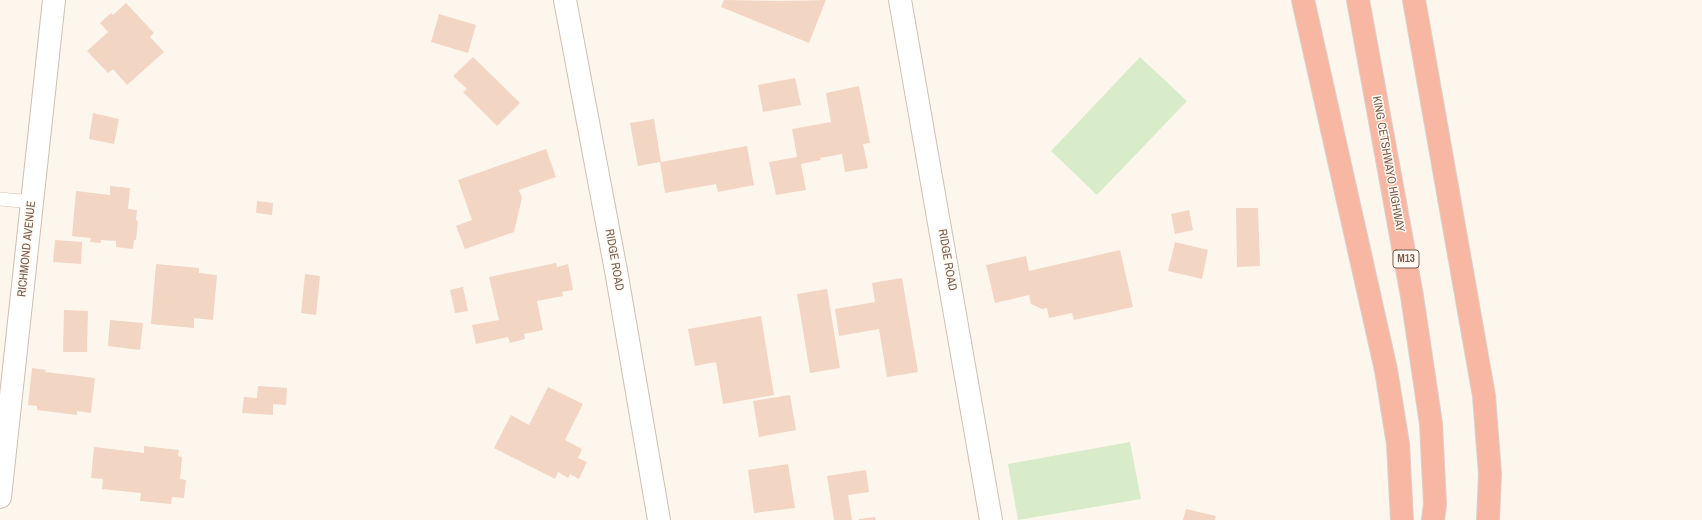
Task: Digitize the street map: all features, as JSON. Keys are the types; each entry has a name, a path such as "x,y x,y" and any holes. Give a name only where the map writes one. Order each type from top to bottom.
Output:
{"highway":[{"path":"1303,0 1386,370 1398,444 1402,520"},
{"name":"KING CETSHWAYO HIGHWAY","path":"1358,0 1412,296 1431,424 1435,504 1433,520"},
{"path":"1414,0 1484,396 1490,474 1488,520"}],"street":[{"name":"RICHMOND AVENUE","path":"0,497 54,0"},
{"name":"RIDGE ROAD","path":"565,0 617,276 659,520"},
{"name":"RIDGE ROAD","path":"900,0 992,520"}],"lane":[{"path":"0,199 32,202"}],"green space":[{"path":"1140,57 1187,101 1097,195 1051,151"},
{"path":"1130,442 1141,499 1018,520 1008,464"}],"building":[{"path":"724,0 826,0 809,43 721,7"},
{"path":"126,3 154,33 150,37 164,52 127,85 113,69 108,73 87,51 108,32 100,23 111,13 113,15"},
{"path":"439,14 476,25 468,53 431,42"},
{"path":"473,57 520,103 497,126 463,92 467,89 453,76"},
{"path":"795,78 801,105 763,112 758,85"},
{"path":"859,86 870,143 863,144 868,168 845,172 842,154 820,158 821,160 801,164 806,190 776,195 769,162 797,157 792,129 831,122 826,93"},
{"path":"93,113 119,119 114,144 89,139"},
{"path":"654,119 661,162 747,146 754,185 718,192 716,184 665,193 660,162 638,166 630,123"},
{"path":"546,149 556,177 519,190 522,198 514,232 465,249 456,226 472,220 458,180"},
{"path":"110,186 130,188 128,209 137,210 136,220 138,221 136,240 134,240 133,249 116,247 116,241 101,240 101,243 90,242 91,238 72,236 76,191 110,195"},
{"path":"257,201 273,203 272,215 256,213"},
{"path":"1236,208 1258,208 1260,266 1237,267"},
{"path":"1189,210 1193,230 1175,234 1171,214"},
{"path":"55,240 82,242 81,264 53,262"},
{"path":"1175,242 1208,250 1202,279 1168,271"},
{"path":"1120,250 1133,307 1074,320 1072,313 1049,318 1047,308 1042,309 1031,304 1029,295 995,303 986,265 1026,256 1029,271"},
{"path":"556,263 557,267 568,264 573,290 562,292 563,296 537,301 543,330 524,334 525,339 510,343 508,337 476,344 472,325 499,320 489,277"},
{"path":"156,264 199,268 199,273 217,275 213,320 194,318 194,328 151,324"},
{"path":"305,274 320,276 316,315 301,313"},
{"path":"902,278 918,372 887,377 879,329 839,336 835,309 875,302 872,283"},
{"path":"463,287 468,311 455,313 450,290"},
{"path":"827,289 840,368 810,373 797,294"},
{"path":"64,310 88,311 87,352 63,352"},
{"path":"761,316 774,395 723,404 716,362 695,366 688,329"},
{"path":"110,320 143,323 140,350 108,346"},
{"path":"32,368 46,370 45,372 95,378 91,413 77,411 77,415 37,410 37,406 28,405"},
{"path":"258,386 287,388 286,405 273,404 273,415 242,413 244,397 257,398"},
{"path":"548,387 583,404 565,440 582,449 578,458 587,462 579,479 570,474 568,478 558,472 555,479 494,448 511,415 529,425"},
{"path":"790,395 796,430 759,437 753,401"},
{"path":"144,446 179,450 178,456 182,457 180,479 186,480 184,498 172,497 171,504 140,501 141,493 102,489 103,479 91,478 94,447 144,453"},
{"path":"788,464 795,508 754,513 748,470"},
{"path":"866,470 869,492 848,495 852,520 834,520 827,476"},
{"path":"1186,509 1216,516 1215,520 1183,520"},
{"path":"875,517 876,520 859,520 859,519"}]}
